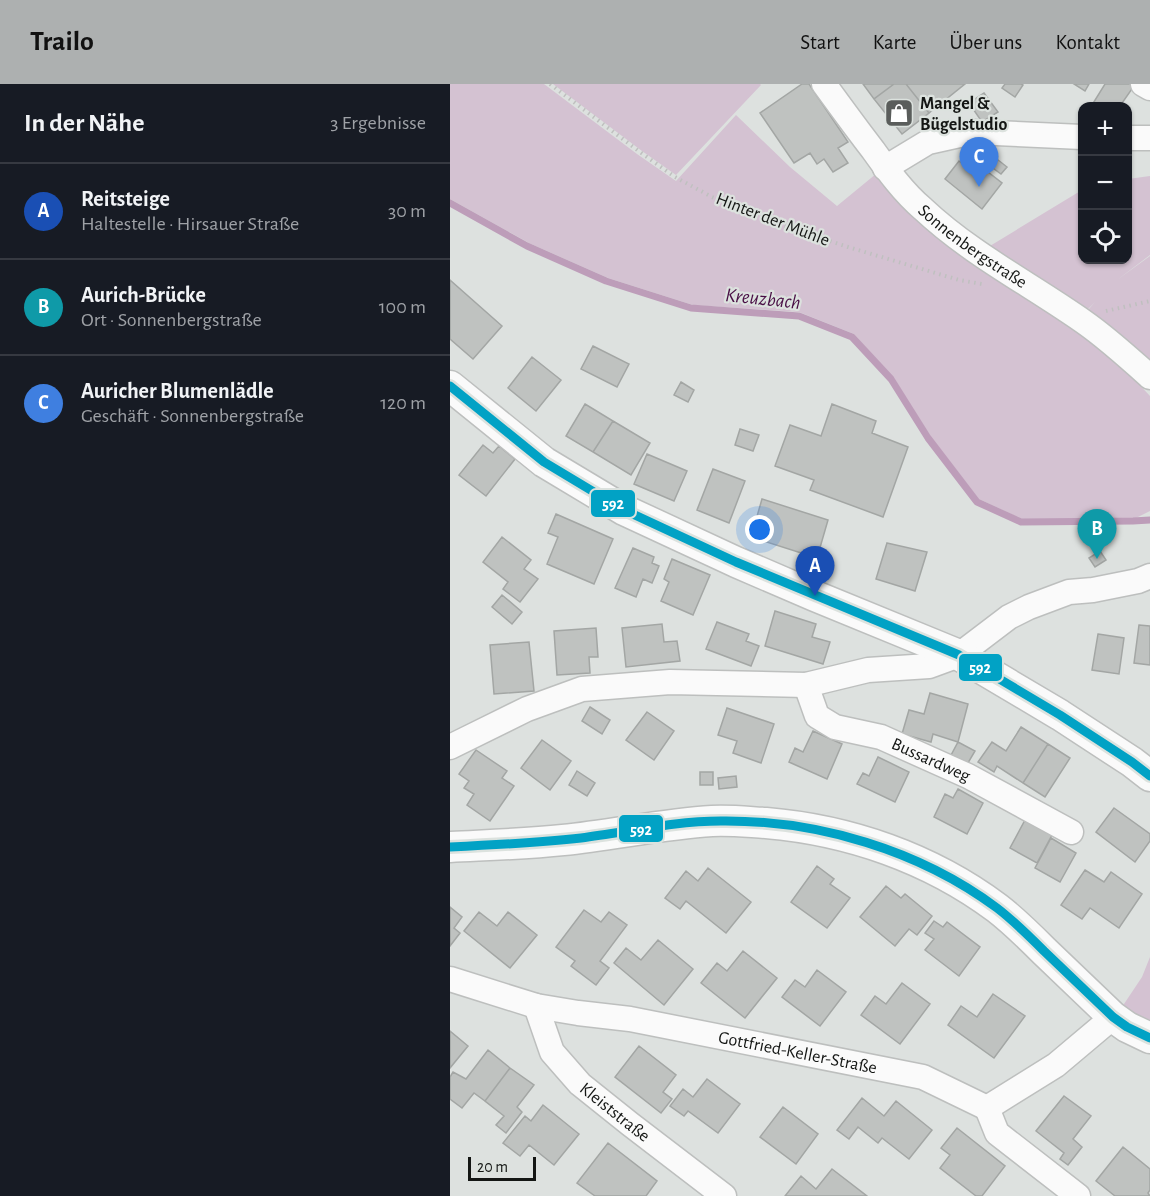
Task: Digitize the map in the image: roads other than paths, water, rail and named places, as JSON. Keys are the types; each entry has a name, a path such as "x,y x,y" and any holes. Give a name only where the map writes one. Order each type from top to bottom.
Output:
{"main road":[{"path":"450,386 544,462 624,510 736,562 959,655 1060,715 1150,776"},
{"path":"450,847 564,840 714,821 789,825 852,837 929,867 969,889 997,908 1031,938 1113,1017 1150,1038"}],"street":[{"name":"Sonnenbergstraße","path":"824,84 885,168 909,196 946,229 979,253 1084,322 1150,377"},
{"path":"1143,84 1150,88"},
{"path":"885,168 928,142 973,132 1078,137"},
{"path":"1132,138 1150,138"},
{"path":"450,747 527,709 582,689 670,682 806,685 868,670 929,666 959,655 1009,617 1029,607 1069,592 1093,590 1138,581 1150,576"},
{"name":"Bussardweg","path":"806,685 817,716 835,727 881,737 924,756 968,776 1071,832"},
{"name":"Gottfried-Keller-Straße","path":"450,979 536,1006 630,1019 923,1077 987,1108"},
{"name":"Kleiststraße","path":"536,1006 552,1052 580,1084 724,1196"},
{"path":"1078,1196 997,1133 987,1108 1056,1065 1113,1017"}],"waterway":[{"name":"Kreuzbach","path":"450,203 527,246 606,281 691,308 799,316 852,337 891,379 928,438 977,502 1021,522 1150,520"}],"place":[{"name":"Mangel & Bügelstudio","path":"899,113"},
{"name":"Auricher Blumenlädle","path":"979,187"},
{"name":"Aurich-Brücke","path":"1097,559"},
{"name":"Reitsteige","path":"815,596"}]}
